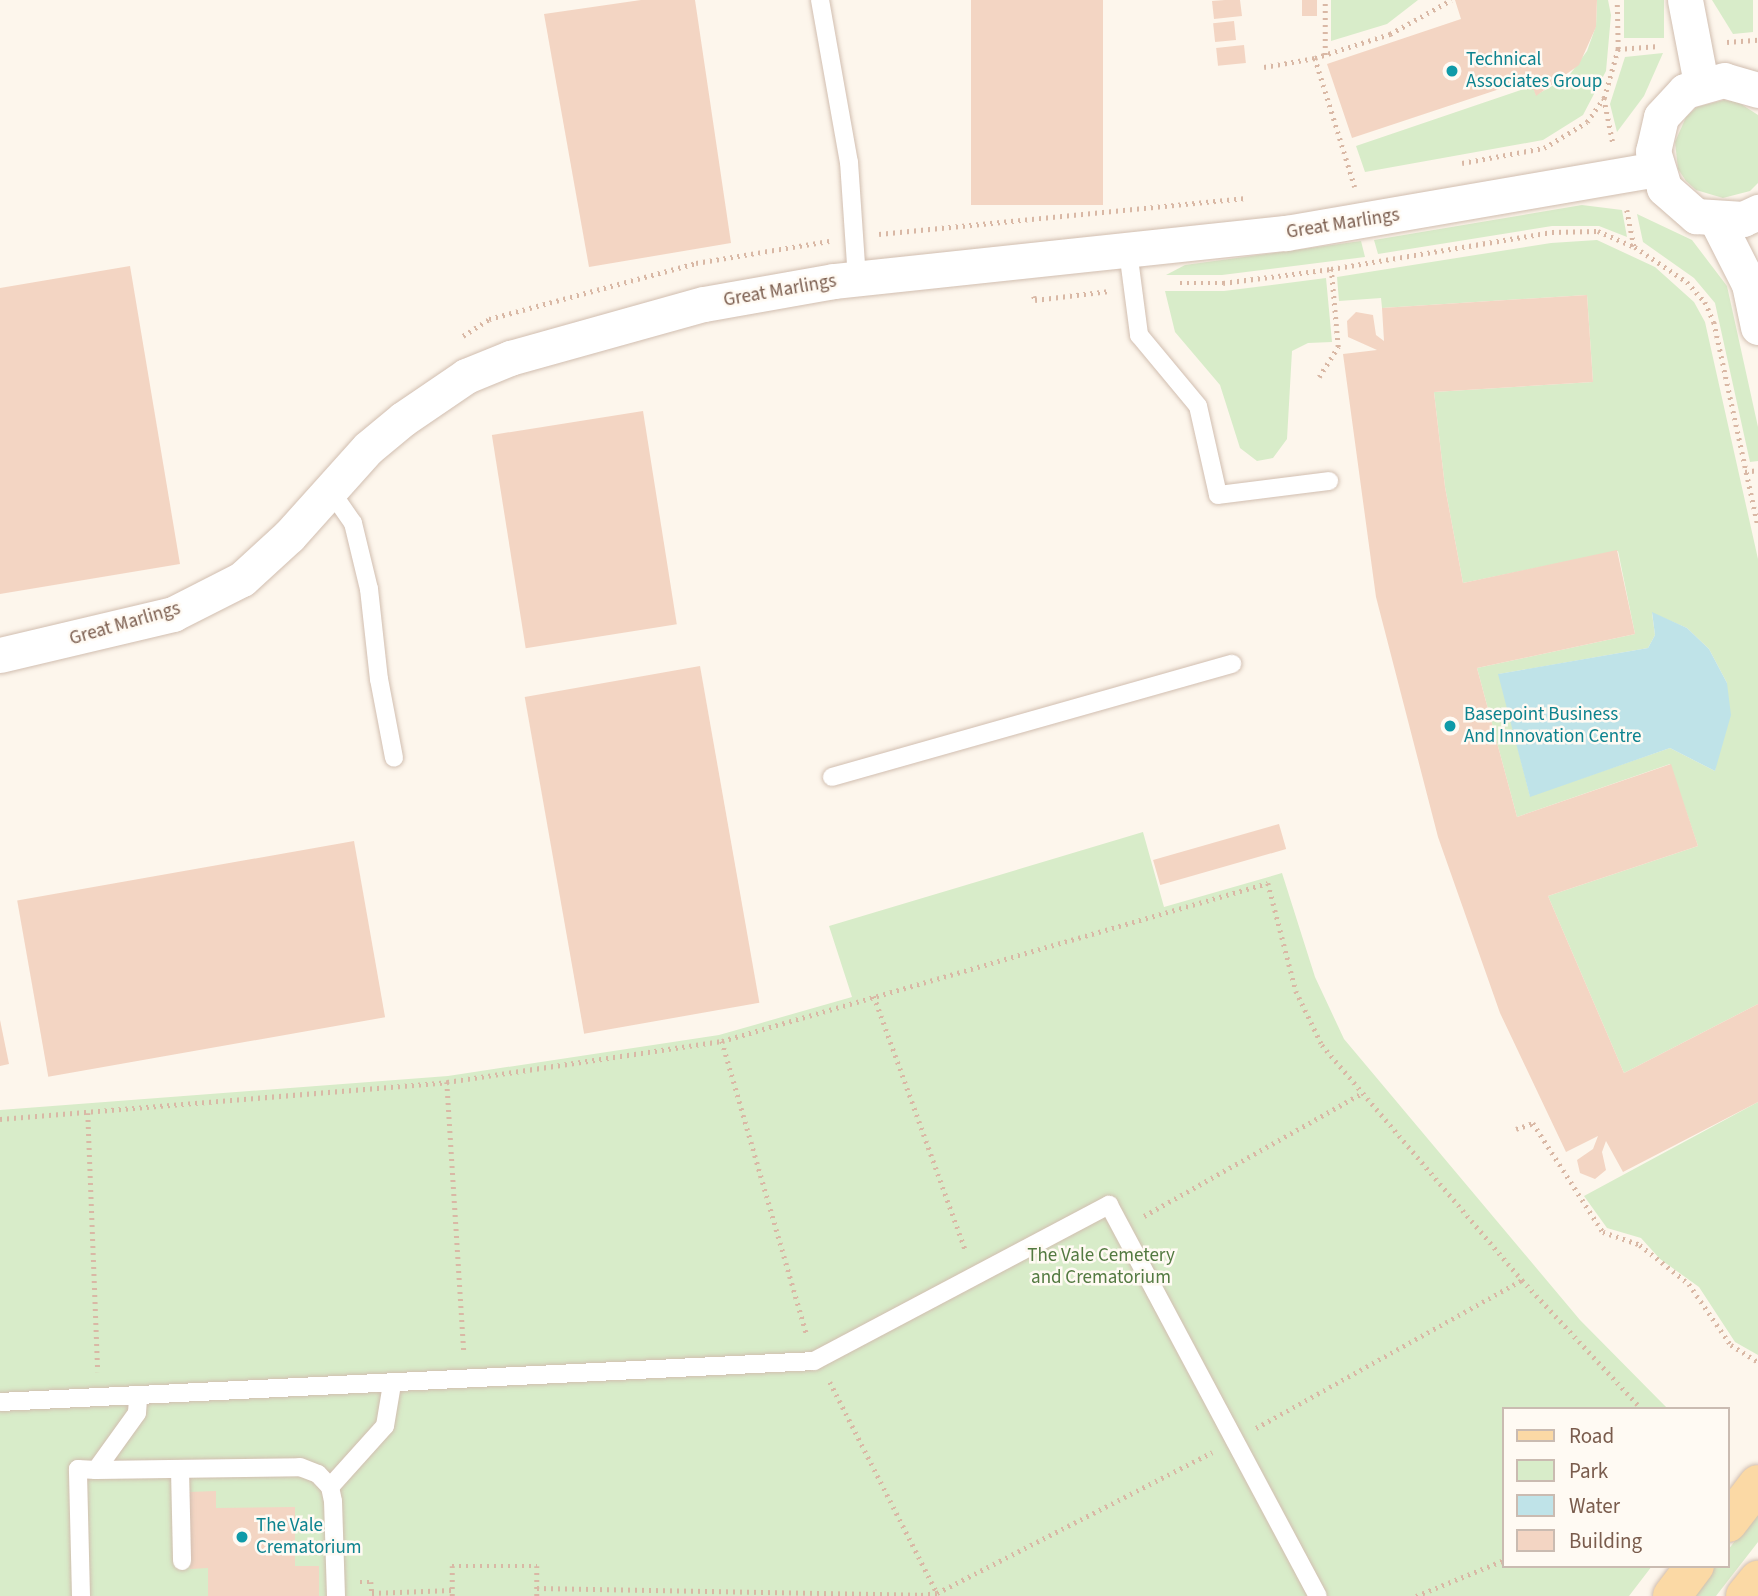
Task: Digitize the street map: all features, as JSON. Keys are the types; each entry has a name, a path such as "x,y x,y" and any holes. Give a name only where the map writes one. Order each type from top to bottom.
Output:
{"main road":[{"path":"1730,1520 1758,1484"},
{"path":"1672,1596 1693,1568"},
{"path":"1745,1596 1758,1580"}],"street":[{"path":"1685,0 1701,83"},
{"path":"1758,90 1724,80 1701,83 1685,91 1661,117 1653,151 1655,169 1678,205 1717,221 1743,219 1758,212"},
{"name":"Great Marlings","path":"0,655 184,608 242,579 403,419 466,376 510,358 704,304 857,278 1128,251 1363,222 1655,169"},
{"path":"1717,221 1749,284 1758,327"}],"lane":[{"path":"820,0 849,162 857,278"},
{"path":"1128,251 1139,335 1198,406 1218,495 1329,481"},
{"path":"330,489 353,523 369,589 379,678 394,758"},
{"path":"832,776 1233,664"},
{"path":"0,1402 392,1384 816,1360 1109,1205 1318,1596"},
{"path":"330,1487 385,1426 392,1384"},
{"path":"96,1470 137,1413 138,1397"},
{"path":"81,1596 78,1469 300,1468 318,1474 330,1487 335,1589"},
{"path":"180,1470 182,1561"}],"path":[{"path":"1325,0 1325,55"},
{"path":"1264,67 1315,58 1390,34 1451,0"},
{"path":"1315,58 1354,184"},
{"path":"1034,300 1331,269 1552,232 1598,232 1634,247 1687,282 1705,302 1714,322 1758,527"},
{"path":"1319,377 1338,347 1331,269"},
{"path":"1745,472 1758,470"},
{"path":"0,1119 447,1082 722,1041 1268,883 1306,1016 1322,1045 1522,1280 1640,1407"},
{"path":"874,996 975,1276"},
{"path":"722,1041 816,1360 937,1593"},
{"path":"447,1082 466,1380"},
{"path":"1121,1229 1363,1093"},
{"path":"88,1112 98,1312 97,1398"},
{"path":"1516,1129 1533,1123 1603,1232 1640,1245 1689,1284 1731,1345 1758,1362"},
{"path":"1416,1596 1502,1561"},
{"path":"335,1589 371,1582 372,1593 452,1593 452,1566 537,1566 537,1596"},
{"path":"537,1588 922,1596"},
{"path":"614,1588 617,1596"}],"green space":[{"path":"1331,0 1418,0 1387,24 1331,41"},
{"path":"1597,0 1608,0 1611,15 1606,71 1583,115 1543,140 1365,172 1356,146 1533,86 1536,95 1568,77 1587,51 1596,26"},
{"path":"1624,0 1664,0 1664,38 1624,38"},
{"path":"1712,0 1753,0 1753,32 1733,34"},
{"path":"1663,53 1644,96 1617,132 1610,104 1625,57"},
{"path":"1724,100 1738,102 1758,115 1758,183 1750,191 1723,198 1696,190 1686,181 1678,169 1675,142 1686,117 1697,107"},
{"path":"1582,205 1622,210 1627,237 1599,226 1552,226 1378,254 1374,240"},
{"path":"1637,214 1692,240 1727,286 1758,427 1758,461 1750,462 1715,303 1694,278 1643,242"},
{"path":"1597,240 1655,267 1694,302 1705,322 1758,559 1758,1004 1624,1073 1548,896 1698,846 1670,764 1517,817 1477,668 1635,634 1618,551 1463,583 1445,487 1434,392 1593,382 1587,295 1382,308 1381,298 1339,301 1337,277 1551,243","holes":["1652,613 1687,628 1709,649 1727,683 1715,771 1670,748 1530,796 1499,674 1648,648 1655,635"]},
{"path":"1361,241 1365,257 1222,275 1166,275 1185,265"},
{"path":"1326,278 1332,342 1308,343 1292,351 1287,439 1273,458 1257,461 1240,448 1220,385 1175,332 1165,291 1224,291"},
{"name":"The Vale Cemetery and Crematorium","path":"1143,832 1164,907 1282,873 1315,977 1344,1039 1580,1320 1666,1407 1502,1407 1502,1568 1650,1568 1629,1596 0,1596 0,1110 448,1076 719,1035 852,997 829,926"},
{"path":"1758,1102 1758,1355 1735,1342 1699,1287 1660,1259 1641,1238 1607,1228 1584,1196"},
{"path":"1758,1511 1758,1542 1716,1596 1693,1596 1714,1568 1730,1568 1730,1547"}],"water":[{"path":"1652,612 1687,628 1709,649 1727,683 1731,715 1715,771 1670,748 1530,797 1498,674 1648,648 1655,635"}],"building":[{"path":"641,0 695,0 731,243 589,267 544,14"},
{"path":"971,0 1103,0 1103,205 971,205"},
{"path":"1240,0 1242,16 1214,19 1212,1"},
{"path":"1302,0 1317,0 1317,16 1302,16"},
{"name":"Technical Associates Group","path":"1455,0 1597,0 1596,27 1579,65 1536,96 1530,79 1352,138 1327,64 1461,19"},
{"path":"1234,21 1236,40 1215,42 1213,23"},
{"path":"1244,45 1246,63 1218,66 1216,48"},
{"path":"130,266 180,564 0,594 0,288"},
{"name":"Basepoint Business And Innovation Centre","path":"1587,295 1593,382 1434,392 1445,487 1463,583 1617,550 1635,634 1477,668 1517,817 1671,764 1698,846 1548,896 1624,1073 1758,1004 1758,1102 1623,1172 1606,1141 1602,1152 1606,1170 1595,1179 1580,1173 1577,1160 1593,1149 1598,1136 1566,1152 1500,1013 1438,837 1376,597 1343,354 1377,350 1348,337 1347,321 1356,312 1373,315 1376,335 1384,341 1382,308"},
{"path":"643,411 677,624 526,648 492,435"},
{"path":"700,666 759,1003 584,1034 525,697"},
{"path":"1279,824 1286,849 1160,885 1153,860"},
{"path":"354,841 385,1017 48,1077 17,900"},
{"path":"0,1020 9,1064 0,1066"},
{"name":"The Vale Crematorium","path":"216,1491 216,1508 295,1507 295,1566 319,1566 319,1596 208,1596 208,1568 190,1569 189,1492"}],"place":[{"name":"Technical Associates Group","path":"1452,71"},
{"name":"Basepoint Business And Innovation Centre","path":"1450,726"},
{"name":"The Vale Crematorium","path":"242,1537"}]}
